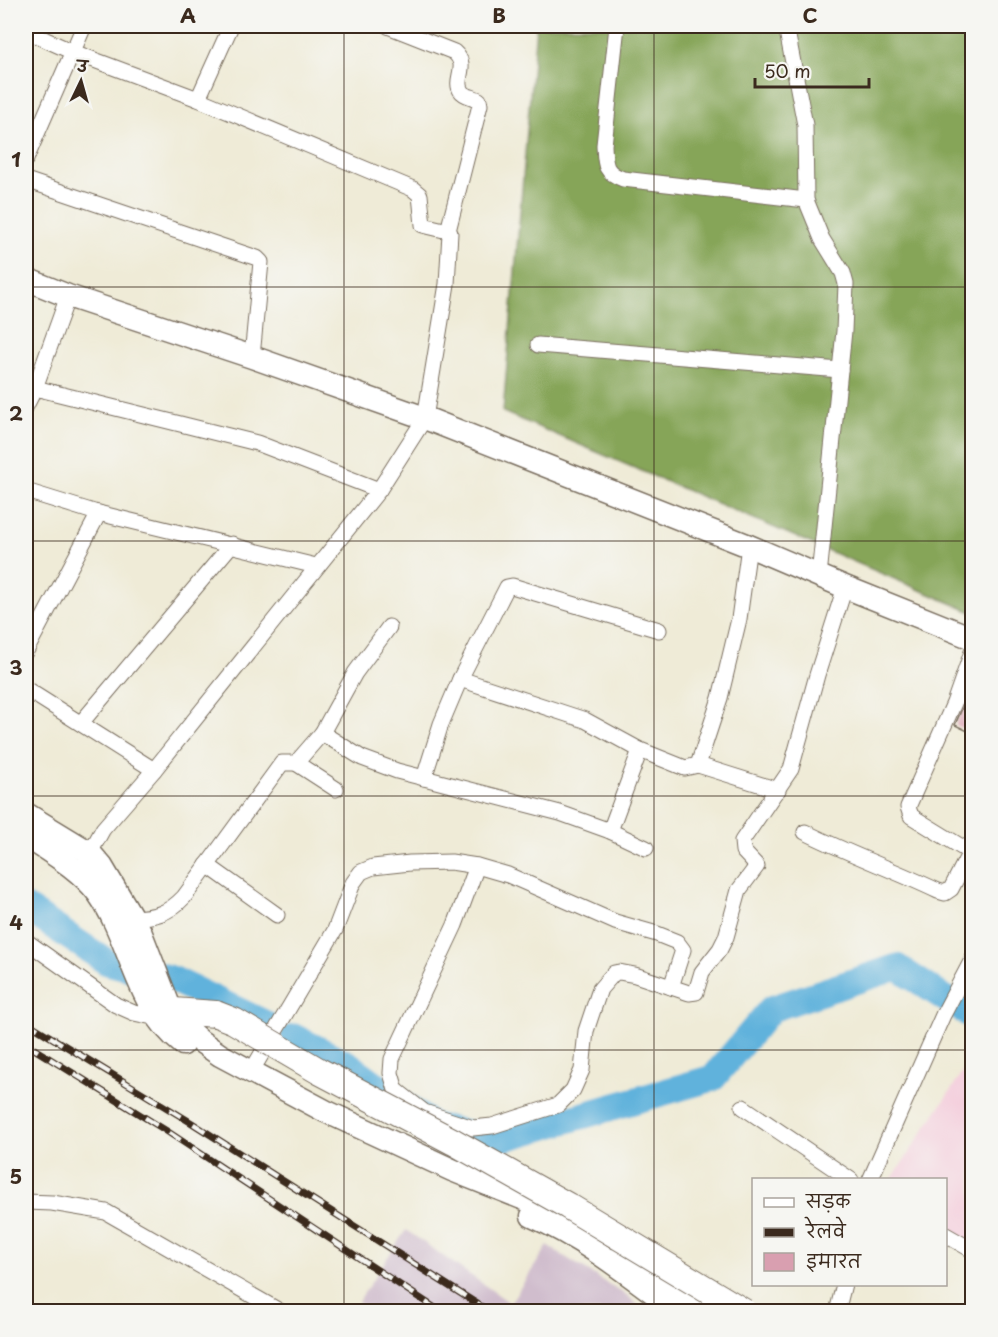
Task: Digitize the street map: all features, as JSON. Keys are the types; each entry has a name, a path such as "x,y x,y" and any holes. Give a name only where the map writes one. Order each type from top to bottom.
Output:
{"main road":[{"path":"166,1012 216,1014 234,1021 319,1071 454,1142 568,1206 744,1311"}],"street":[{"path":"26,159 84,26"},
{"path":"198,99 231,26"},
{"path":"78,873 103,829 154,770 379,490 425,418 447,284 450,237 448,231 480,105 479,100 461,92 459,88 462,64 454,52 388,26"},
{"path":"617,26 604,145 605,164 611,174 623,179 806,200"},
{"path":"786,26 805,125 806,200 817,229 843,273 846,284 840,370 819,576"},
{"path":"26,31 73,52 198,99 417,191 420,195 423,225 448,231"},
{"path":"26,180 257,258 261,262 252,357"},
{"path":"26,279 68,296 425,418 749,546 972,638"},
{"path":"26,406 35,388 68,296"},
{"path":"538,345 840,370"},
{"path":"35,388 257,443 379,490"},
{"path":"26,491 99,513 316,566"},
{"path":"26,651 99,513"},
{"path":"81,723 232,544"},
{"path":"698,765 720,698 739,619 749,546"},
{"path":"424,778 441,724 460,679 507,587 512,586 659,630"},
{"path":"477,866 455,925 392,1059 391,1073 396,1090 424,1112 472,1128 492,1126 558,1105 573,1090 582,1070 586,1031 600,989 614,973 635,975 688,993 696,992 702,972 720,949 729,929 739,890 757,866 743,851 742,841 791,769 817,675 845,587"},
{"path":"296,763 322,733 355,673 389,627"},
{"path":"805,832 840,850 866,858 938,891 945,893 951,889 968,856 968,851 911,816 908,807 954,703 972,652"},
{"path":"460,679 585,720 640,750 685,768 698,765 778,790"},
{"path":"26,689 154,770"},
{"path":"322,733 362,758 397,771 560,813 610,831 646,848"},
{"path":"610,831 640,750"},
{"path":"131,928 175,906 282,763 296,763 336,789"},
{"path":"26,814 90,853 102,867 131,928 166,1012 171,1034 196,1054 231,1077 350,1138 554,1225 621,1268 679,1311"},
{"path":"26,836 78,873 131,928"},
{"path":"251,1072 330,940 353,883 362,872 373,867 410,862 451,861 477,866 508,875 615,922 677,942 683,950 671,987"},
{"path":"207,865 277,915"},
{"path":"26,941 116,1005 134,1013 166,1012 220,1055 325,1111 452,1170 560,1212 590,1229 708,1311"},
{"path":"870,1178 943,1015 972,960"},
{"path":"742,1107 849,1178"},
{"path":"26,1202 52,1203 105,1212 281,1311"},
{"path":"947,1236 972,1250"},
{"path":"837,1311 843,1286"}],"shaded area":[{"path":"972,1058 972,1243 947,1229 947,1178 892,1178"},
{"path":"406,1230 510,1303 548,1246 629,1297 644,1311 373,1311 358,1302"}],"green space":[{"path":"536,26 972,26 972,612 503,412"}],"building":[{"path":"972,685 972,733 955,725"}],"waterway":[{"path":"26,908 107,962 172,979 264,1023"},
{"path":"294,1037 348,1064 433,1126 498,1140 713,1078 771,1009 897,967 972,1016"}],"railway":[{"path":"26,1022 192,1123 490,1312"},
{"path":"26,1044 165,1130 441,1312"}]}
